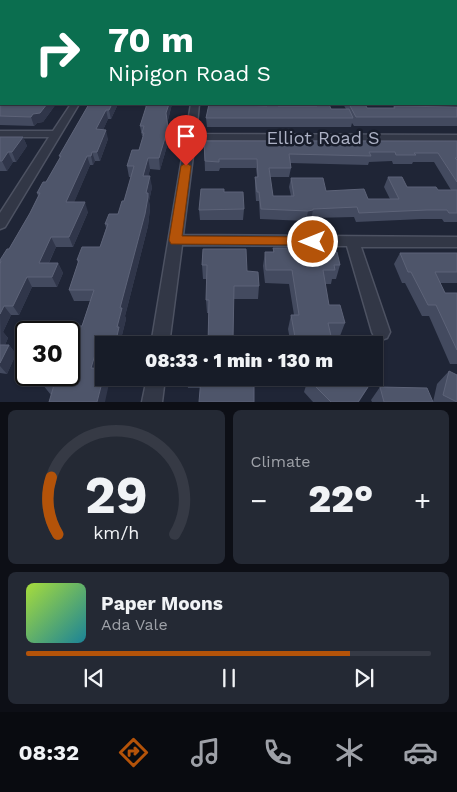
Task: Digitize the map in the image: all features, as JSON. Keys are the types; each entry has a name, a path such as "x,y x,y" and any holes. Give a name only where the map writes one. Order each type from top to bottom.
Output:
{"street":[{"path":"0,224 74,105"},
{"path":"161,336 196,105"},
{"path":"0,134 56,134"},
{"name":"Elliot Road S","path":"190,136 457,138"},
{"path":"176,240 457,242"},
{"path":"353,242 381,332"},
{"path":"152,402 155,386"}],"building":[{"path":"0,105 46,105 40,113 33,114 31,117 0,116"},
{"path":"88,105 112,105 109,110 106,110 96,129 106,130 97,152 92,152 91,156 87,156 66,202 85,202 69,237 51,237 39,263 58,263 52,277 27,277 13,306 4,306 0,314 0,260 7,249 9,249 30,213 40,193 37,193 43,182 46,182 61,156 59,156"},
{"path":"147,105 169,105 166,113 168,128 159,158 148,158 143,176 150,176 146,193 148,193 148,197 120,308 122,308 117,327 119,327 117,336 95,336 95,355 91,368 95,368 95,386 101,386 97,402 49,402 54,386 80,386 80,326 82,326 94,290 69,290 82,247 100,247 108,224 105,224 109,214 118,214 122,201 124,201 134,166 127,166 132,150 139,150 144,126 140,126"},
{"path":"209,105 329,105 331,109 349,109 353,118 206,118"},
{"path":"350,105 366,105 367,108 395,108 394,106 457,107 457,117 356,117"},
{"path":"0,137 23,137 12,152 8,152 2,161 0,161"},
{"path":"204,141 457,141 457,158 455,158 457,160 457,182 438,153 396,155 395,152 369,152 371,156 289,154 291,168 269,168 273,196 294,196 291,178 323,178 326,191 364,189 368,199 399,199 388,177 402,177 407,187 436,187 438,190 457,190 457,213 449,213 447,210 427,210 359,213 357,207 313,209 308,211 261,209 255,177 258,177 257,159 219,159 219,162 205,161"},
{"path":"201,189 224,189 224,192 243,192 244,209 199,210"},
{"path":"273,248 305,248 305,250 337,252 340,265 334,265 335,270 323,270 329,305 340,305 345,323 328,323 331,336 295,336 291,315 299,315 292,270 266,270 265,252 274,252"},
{"path":"203,249 246,249 247,271 258,272 259,286 234,286 233,336 208,336 209,300 206,300 207,265 202,265"},
{"path":"400,253 457,253 457,272 435,272 445,293 457,293 457,350 436,305 428,305 411,272 408,272"},
{"path":"0,345 9,345 0,363"},
{"path":"449,371 457,375 457,402 443,395"},
{"path":"200,386 254,386 254,402 199,402"},
{"path":"315,386 369,386 358,402 331,402"},
{"path":"380,387 427,388 433,402 384,402"}],"route":[{"path":"186,166 176,240 313,242"}]}
